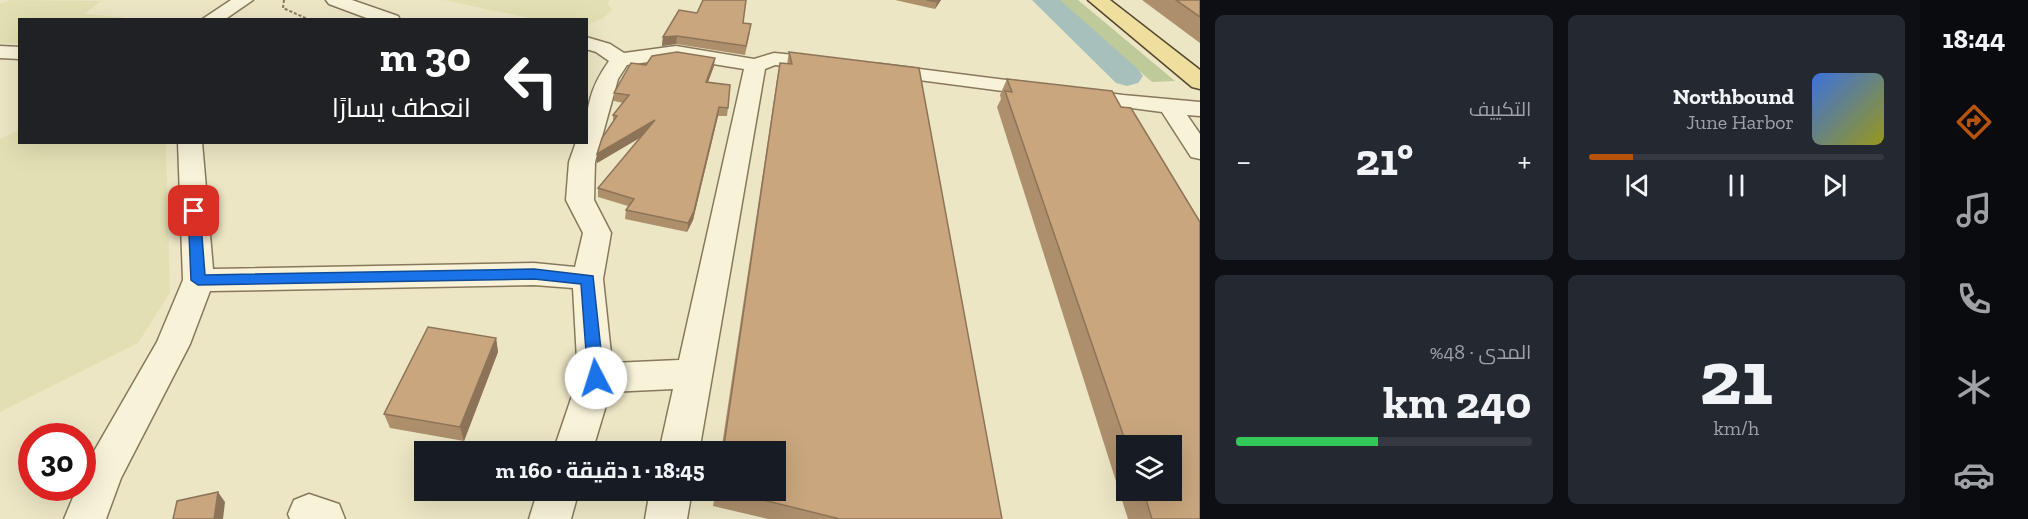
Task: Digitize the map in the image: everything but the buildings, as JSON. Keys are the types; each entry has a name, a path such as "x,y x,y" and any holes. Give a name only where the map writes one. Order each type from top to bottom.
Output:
{"main road":[{"path":"1098,0 1200,82"},
{"path":"1123,0 1200,59"}],"street":[{"path":"213,18 244,0"},
{"path":"335,0 386,18"},
{"path":"588,44 603,48 620,60 676,52 756,65 764,60 786,59 1200,109"},
{"path":"0,52 18,53"},
{"path":"588,142 607,79 620,60"},
{"path":"681,441 756,65"},
{"path":"1170,107 1200,152"},
{"path":"85,519 103,473 173,344 198,280 190,144"},
{"path":"576,441 596,378 588,279 597,233 580,200 582,162 587,144"},
{"path":"198,280 534,274 588,279"},
{"path":"596,378 694,374"},
{"path":"666,519 669,501"}],"path":[{"path":"284,0 283,8 306,18"}],"shaded area":[{"path":"10,0 101,1 84,14 123,17 18,18 18,44 0,43 0,4"},
{"path":"444,0 610,0 607,3 612,9 604,18 588,25 588,18 529,18"},
{"path":"18,130 18,144 166,144 170,293 138,343 0,412 0,139"}],"green space":[{"path":"1059,0 1078,0 1175,81 1152,82"}],"waterway":[{"path":"1045,0 1127,76"}],"route":[{"path":"194,211 198,280 534,274 588,279 596,378"}]}
